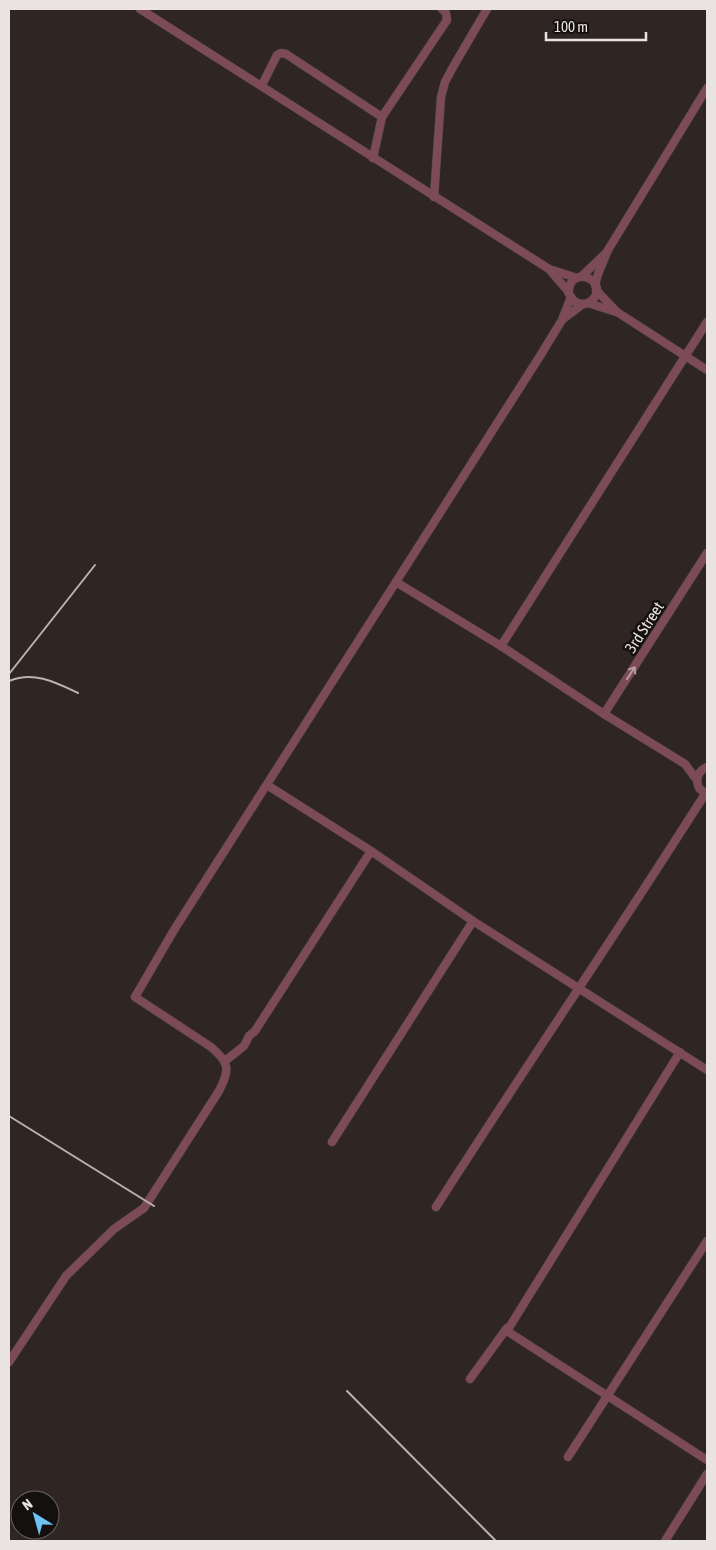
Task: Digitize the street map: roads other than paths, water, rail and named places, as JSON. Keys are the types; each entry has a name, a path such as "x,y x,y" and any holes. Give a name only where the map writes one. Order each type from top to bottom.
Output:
{"street":[{"path":"140,9 549,269 590,279 618,312 707,370"},
{"path":"373,158 382,117 447,20 446,13 442,9"},
{"path":"434,197 441,97 445,82 488,9"},
{"path":"262,85 277,55 281,53 286,54 382,117"},
{"path":"562,320 594,298 598,274 608,250 707,88"},
{"path":"9,1362 66,1276 114,1229 144,1208 225,1079 228,1069 225,1060 211,1047 136,997 174,930 562,320 570,295 570,284 608,250"},
{"path":"549,269 574,301 618,312"},
{"path":"500,646 707,322"},
{"name":"3rd Street","path":"604,714 707,553"},
{"path":"396,582 685,764 706,768"},
{"path":"436,1207 706,795 699,788 697,780 685,764"},
{"path":"697,780 701,771 706,768"},
{"path":"267,786 371,851 473,921 707,1070"},
{"path":"225,1060 244,1046 249,1036 255,1031 371,851"},
{"path":"332,1142 473,921"},
{"path":"470,1379 507,1328 680,1052"},
{"path":"568,1457 707,1241"},
{"path":"507,1328 508,1333 707,1460"},
{"path":"665,1541 707,1474"}],"railway":[{"path":"9,674 95,565"},
{"path":"9,681 27,677 44,679 78,693"},
{"path":"9,1116 154,1206"},
{"path":"347,1391 496,1541"}]}
